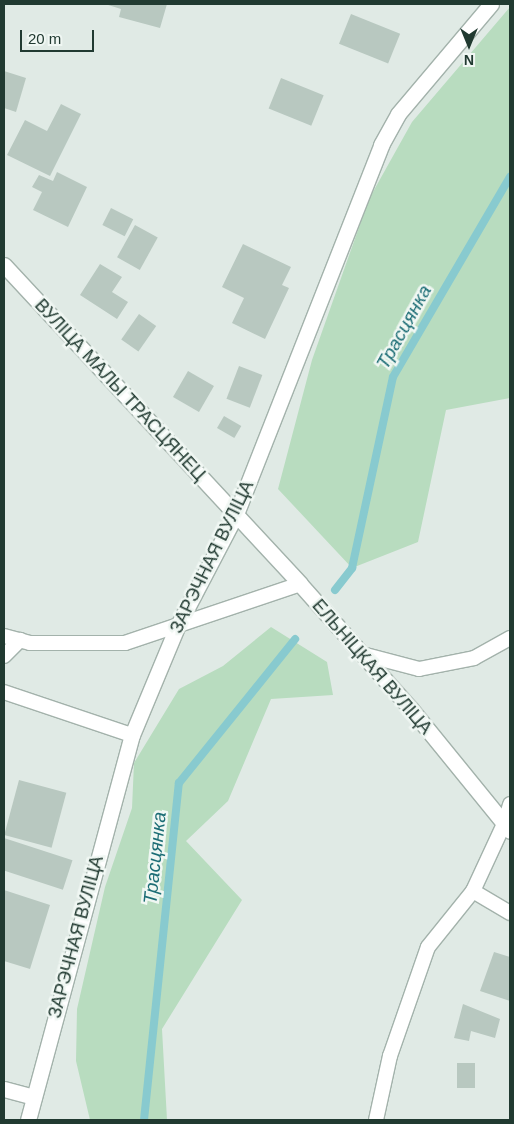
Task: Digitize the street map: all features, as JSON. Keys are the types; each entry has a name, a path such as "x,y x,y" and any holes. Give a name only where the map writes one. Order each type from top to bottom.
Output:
{"street":[{"name":"ЗАРЭЧНАЯ ВУЛІЦА","path":"28,1120 132,735 177,627 236,514 381,145 398,114 491,4"},
{"name":"ВУЛІЦА МАЛЫ ТРАСЦЯНЕЦ","path":"4,266 236,514"},
{"name":"ЕЛЬНІЦКАЯ ВУЛІЦА","path":"236,514 362,654 507,827"},
{"path":"507,827 510,804"},
{"path":"4,1089 34,1097"}],"lane":[{"path":"4,636 20,640 125,643 300,584"},
{"path":"362,654 419,669 474,658 510,638"},
{"path":"4,656 20,640"},
{"path":"4,692 132,735"},
{"path":"376,1120 390,1056 428,948 474,891 507,827"},
{"path":"474,891 510,913"}],"green space":[{"path":"510,7 510,398 446,410 418,542 352,568 278,489 312,360 369,199 412,122"},
{"path":"271,627 327,662 333,695 271,699 228,801 186,841 242,900 162,1029 167,1120 90,1120 76,1061 77,1009 105,887 132,808 134,763 179,689 223,666"}],"building":[{"path":"105,4 167,4 160,28 119,17 121,9"},
{"path":"351,14 400,34 388,64 339,44"},
{"path":"4,71 26,78 16,112 4,108"},
{"path":"281,78 324,95 311,126 269,109"},
{"path":"61,104 81,114 50,176 7,155 25,120 47,131"},
{"path":"57,172 87,187 68,227 33,210 42,192 32,187 39,175 53,181"},
{"path":"111,208 133,219 125,236 102,225"},
{"path":"135,225 158,238 140,270 117,257"},
{"path":"243,244 291,267 282,285 289,288 265,339 232,323 244,298 222,287"},
{"path":"100,264 122,277 112,292 128,302 117,319 80,295"},
{"path":"139,314 156,326 138,351 121,339"},
{"path":"239,366 262,375 250,408 226,399"},
{"path":"188,371 214,386 199,412 173,397"},
{"path":"224,416 241,426 234,438 217,428"},
{"path":"19,780 66,793 52,848 4,835"},
{"path":"4,838 72,860 63,890 4,871"},
{"path":"4,890 50,905 30,969 4,961"},
{"path":"494,952 510,957 510,1001 480,991"},
{"path":"463,1004 500,1019 495,1038 471,1031 469,1041 454,1038"},
{"path":"457,1063 475,1063 475,1088 457,1088"}],"waterway":[{"name":"Трасцянка","path":"335,590 352,568 393,377 510,177"},
{"name":"Трасцянка","path":"144,1120 179,783 295,639"}]}
